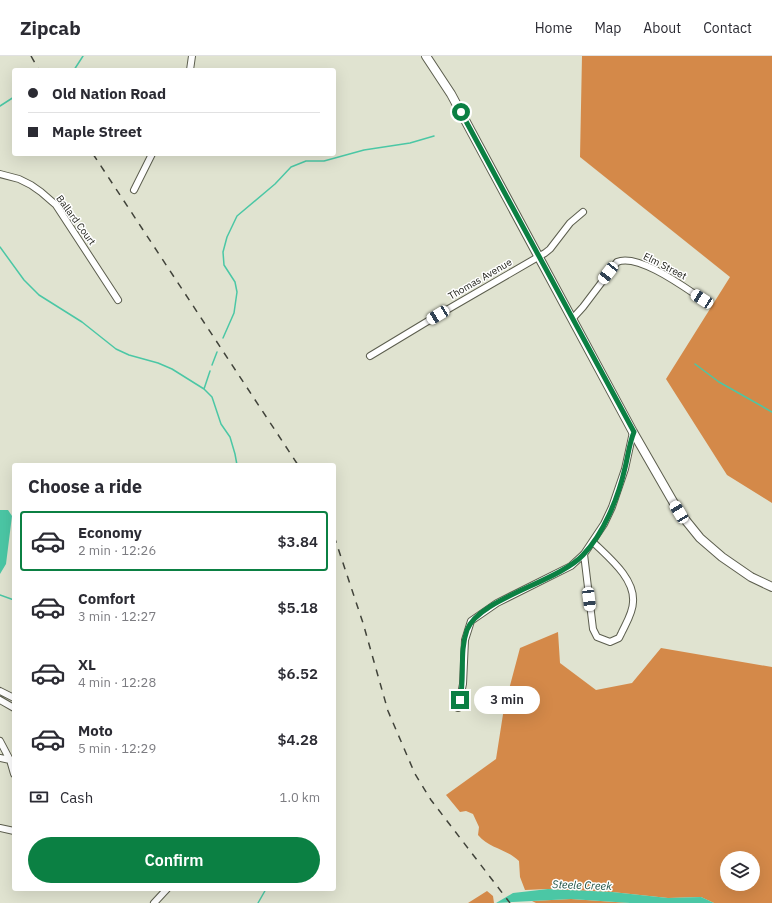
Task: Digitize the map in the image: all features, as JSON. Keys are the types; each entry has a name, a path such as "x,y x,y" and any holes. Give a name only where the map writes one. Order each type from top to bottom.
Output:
{"main road":[{"path":"426,56 451,94 668,494 690,527 710,548 735,567 772,587"}],"street":[{"path":"190,68 192,56"},
{"path":"134,190 151,156"},
{"name":"Ballard Court","path":"0,174 20,179 31,185 42,192 56,205 118,300"},
{"name":"Thomas Avenue","path":"370,356 398,338 539,257 550,249 570,223 583,212"},
{"name":"Elm Street","path":"573,318 617,262 624,259 638,263 662,274 702,299"},
{"path":"458,708 464,684 465,640 471,621 497,603 571,566 584,554 593,542 612,507 625,469 634,432"},
{"path":"584,554 593,629 597,637 610,642 619,638 622,634 633,605 632,592 621,572 593,542"},
{"path":"0,692 12,697"},
{"path":"0,700 12,707"},
{"path":"0,741 12,767"},
{"path":"0,758 10,760"},
{"path":"0,828 12,831"},
{"path":"154,903 165,891"}],"shaded area":[{"path":"582,56 772,56 772,503 727,475 666,379 730,277 580,157"},
{"path":"0,510 8,510 12,516 6,564 0,574"},
{"path":"558,632 560,663 596,690 632,683 661,648 772,667 772,903 714,903 701,897 668,898 612,892 548,889 525,890 520,877 519,861 483,840 478,835 479,827 473,814 466,811 460,812 446,795 496,759 504,708 520,648"},
{"path":"548,889 612,892 668,898 701,897 714,903 630,903 571,899 496,903 513,893"},
{"path":"487,891 493,896 494,903 468,903"},
{"path":"571,899 630,903 536,903 532,901"}],"waterway":[{"path":"75,68 83,56"},
{"path":"0,106 12,98"},
{"path":"223,338 234,313 237,292 235,282 224,265 223,252 227,237 237,216 275,184 291,167 306,161 324,161 364,150 410,143 434,136"},
{"path":"0,247 24,280 39,295 82,322 116,349 129,355 158,363 172,369 204,389 212,397 221,424 230,437 237,463"},
{"path":"212,365 217,352"},
{"path":"695,364 719,382 772,412"},
{"path":"204,389 210,371"},
{"path":"0,595 12,599"},
{"path":"258,903 265,891"}],"railway":[{"path":"31,56 38,68"},
{"path":"94,156 297,463"},
{"path":"336,542 363,623 388,711 415,774 431,800 510,903"}],"route":[{"path":"460,700 464,684 464,647 466,632 471,621 479,614 497,603 571,566 584,554 604,524 612,507 625,469 630,441 634,432 461,112"}],"water label":[{"name":"Steele Creek","path":"582,885"}]}
